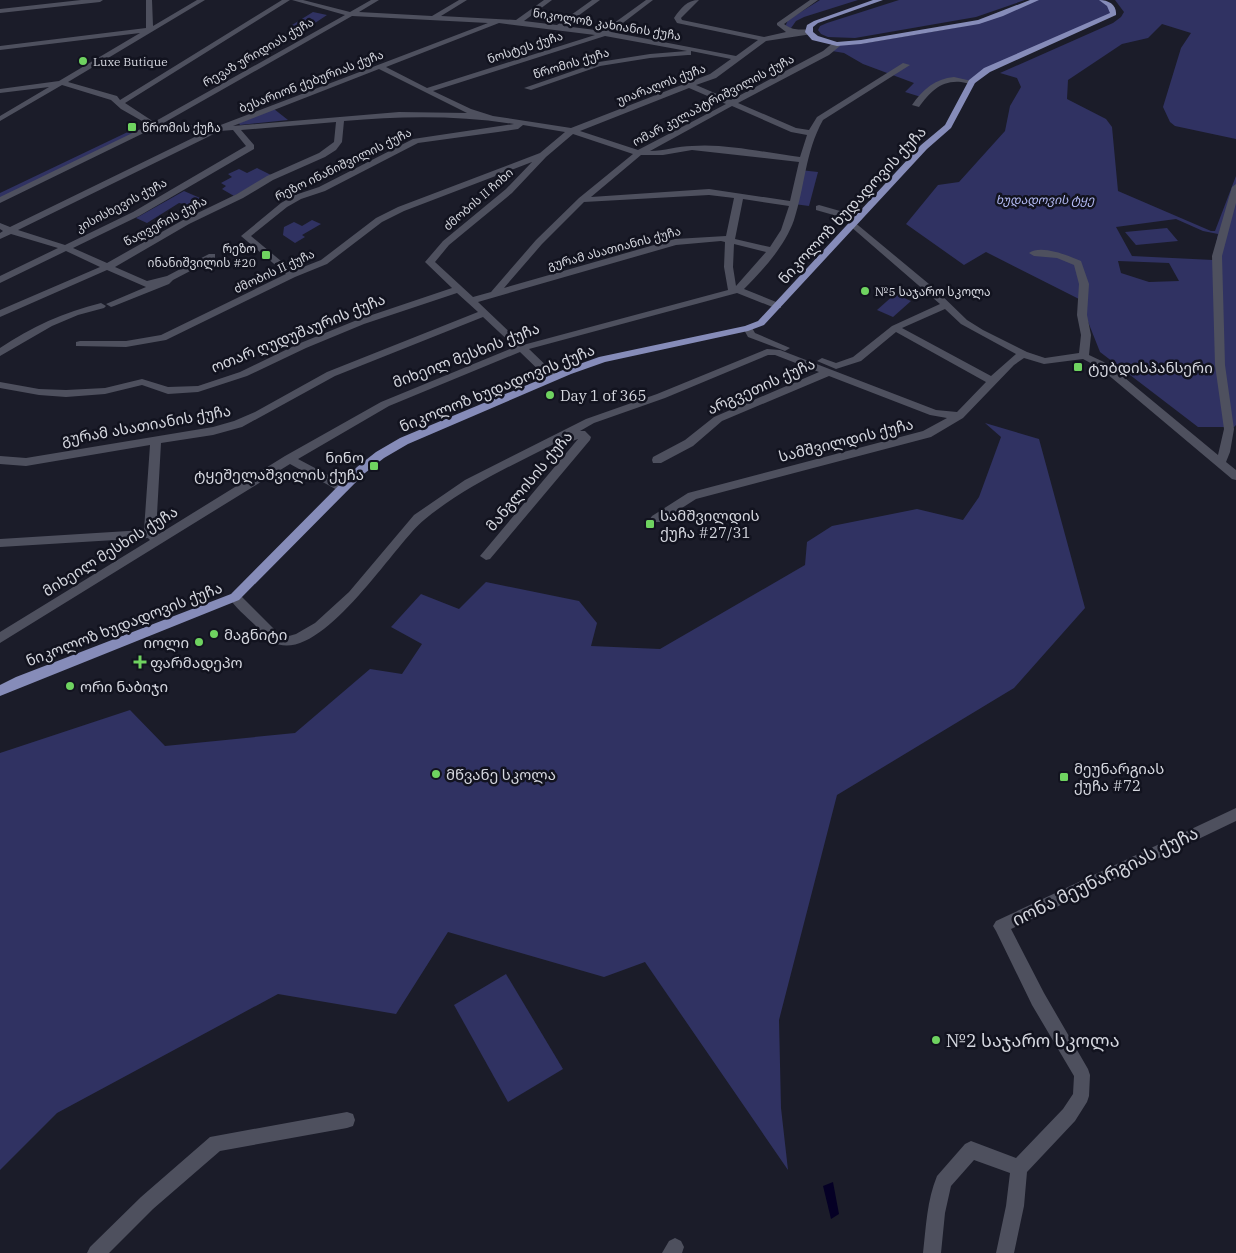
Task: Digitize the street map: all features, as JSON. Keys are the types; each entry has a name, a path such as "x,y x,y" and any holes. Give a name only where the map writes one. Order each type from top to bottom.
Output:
{"main road":[{"path":"880,0 816,22 809,26 809,32 815,38 837,44 861,42 979,22 1036,0"},
{"name":"ნიკოლოზ ხუდადოვის ქუჩა","path":"0,691 21,680 235,597 371,461 396,446 553,378 602,360 748,328 761,323 924,147 948,126 972,82 987,70 1114,14 1110,5 1102,0"}],"street":[{"path":"0,11 100,0"},
{"path":"149,0 150,30"},
{"path":"0,119 202,0"},
{"path":"120,103 287,0"},
{"name":"ნიკოლოზ კახიანის ქუჩა","path":"295,0 350,14 517,22 558,27 737,58"},
{"name":"რევაზ ურიდიას ქუჩა","path":"0,200 142,132 376,0"},
{"path":"435,17 464,0"},
{"path":"517,22 549,0"},
{"path":"558,27 597,0"},
{"name":"ნოსტეს ქუჩა","path":"427,90 604,34 650,0"},
{"path":"696,0 684,9 677,18 679,22 764,39"},
{"path":"792,32 779,24 815,0"},
{"name":"ბესარიონ ქებურიას ქუჩა","path":"0,236 217,129 499,21"},
{"path":"0,48 150,30"},
{"name":"უიარაღოს ქუჩა","path":"572,130 713,76 764,39 792,32 809,32"},
{"name":"ომარ კელაპტრიშვილის ქუჩა","path":"494,294 539,242 582,200 639,153 826,53 837,44"},
{"name":"წრომის ქუჩა","path":"528,88 599,64 650,56 710,52"},
{"path":"736,290 751,278 788,225 810,133 820,119 906,65"},
{"path":"378,66 468,111 492,118"},
{"path":"916,105 921,98 940,82 954,78 972,82"},
{"path":"0,91 62,83 114,98 152,125 161,129 235,128 423,114 492,118 572,130 639,153 651,154 692,148 716,149 803,160"},
{"path":"691,86 794,130 810,133"},
{"name":"წაღვერის ქუჩა","path":"0,314 109,266 186,222 240,196 270,178 322,155 333,148 338,142 340,119"},
{"name":"რეზო ინანიშვილის ქუჩა","path":"292,275 246,239 245,236 284,205 298,197 322,189 416,141 515,127 521,122"},
{"name":"რევაზ ურიდიას ქუჩა","path":"0,192 135,128 152,125"},
{"name":"კისისხევის ქუჩა","path":"0,280 136,214 251,147 235,128"},
{"name":"ძმობის II ქუჩა","path":"80,344 126,344 163,338 292,275 324,262 379,220 401,209 543,155 572,130"},
{"name":"ძმობის II ჩიხი","path":"459,289 430,262 446,243 509,191 543,155"},
{"path":"1220,462 1225,452 1229,429 1220,366 1217,256 1236,187"},
{"path":"582,200 691,192 739,196 794,204"},
{"path":"736,290 729,268 730,240 739,196"},
{"path":"819,208 856,222 964,322 1023,354 1044,361 1084,356 1104,366 1236,476"},
{"path":"0,226 66,248 146,284 170,278 212,256"},
{"name":"გურამ ასათიანის ქუჩა","path":"494,294 676,242 713,237 771,250"},
{"path":"1034,253 1059,255 1070,258 1078,263 1084,284 1082,315 1086,335 1084,356"},
{"path":"0,353 28,334 77,313 106,305 166,282 170,278"},
{"path":"459,289 553,378"},
{"name":"ოთარ ღუდუშაურის ქუჩა","path":"0,385 16,389 65,394 104,391 142,382 164,390 182,391 206,386 241,375 302,346 367,319 459,289"},
{"path":"736,290 778,306"},
{"name":"მიხეილ მესხის ქუჩა","path":"0,638 154,537 341,428 386,404 522,348 736,290"},
{"path":"472,301 494,294"},
{"path":"748,328 751,335 766,342 836,366 857,359 895,328 944,305"},
{"name":"გურამ ასათიანის ქუჩა","path":"0,460 26,462 213,431 238,424 331,374 484,313"},
{"path":"895,328 992,381"},
{"path":"235,597 275,638 289,641 300,638 319,626 354,595 418,518 469,483 590,422 661,396 767,352 776,352 943,416 959,416"},
{"name":"სამშვილდის ქუჩა","path":"656,520 692,496 927,434 959,416 1010,363 1023,354"},
{"name":"არგვეთის ქუჩა","path":"657,460 689,443 718,419 829,372"},
{"name":"მანგლისის ქუჩა","path":"486,556 586,438 581,434 543,445"},
{"path":"0,543 154,537 156,439"},
{"path":"289,459 343,488"},
{"name":"იონა მეუნარგიას ქუჩა","path":"1018,1168 1069,1115 1081,1096 1082,1075 1038,999 1001,926 1236,814"},
{"path":"96,1253 147,1203 216,1143 347,1120"},
{"path":"932,1253 936,1213 943,1182 972,1150 1018,1168 1015,1206 1005,1253"}],"green space":[{"path":"820,0 858,0 804,17 796,21 791,28 785,27 788,20"},
{"path":"899,0 1025,0 976,17 855,38 828,37 821,34 818,30 820,26 827,23"},
{"path":"1036,0 1102,0 1110,5 1114,14 987,70 972,82 956,79 950,80 940,84 921,97 905,92 914,83 863,64 844,53 832,51 836,45 860,44 960,27"},
{"name":"ხუდადოვის ტყე","path":"1115,0 1236,0 1236,139 1175,126 1170,122 1163,107 1181,48 1191,33 1162,24 1148,38 1122,44 1068,80 1067,99 1106,119 1112,127 1118,191 1211,231 1215,231 1236,176 1236,425 1234,427 1198,427 1100,352 1079,299 986,252 964,265 906,224 938,185 959,182 1005,131 1010,106 1021,87 1017,78 1000,73 1113,23 1124,12","holes":["1176,219 1203,231 1218,234 1213,260 1132,256 1116,227","1118,261 1169,263 1179,281 1149,282 1121,273"]},
{"path":"313,12 327,15 306,29 292,25"},
{"path":"274,109 288,120 240,125 239,123"},
{"path":"134,129 140,131 0,198 0,193"},
{"path":"257,168 271,175 234,196 222,189 226,186 221,183 232,177 228,174 239,169 247,173"},
{"path":"800,170 818,172 809,206 794,204"},
{"path":"184,191 200,198 189,205 179,203 147,223 136,218"},
{"path":"312,220 321,224 302,235 305,237 295,243 283,235 284,227 294,222 302,226"},
{"path":"1167,228 1178,241 1136,245 1125,232"},
{"path":"895,294 911,301 893,317 877,310"},
{"name":"მწვანე სკოლა","path":"985,423 1039,439 1085,608 1014,688 837,795 779,1020 781,1108 788,1170 645,962 604,977 448,932 396,1014 278,994 57,1113 0,1170 0,753 130,710 165,746 295,733 370,669 402,674 422,644 391,627 421,594 459,609 486,582 579,601 597,623 591,646 660,649 805,565 807,542 832,526 917,509 963,520 979,497 1001,437"},
{"path":"506,974 563,1069 508,1102 454,1005"}],"shaded area":[{"path":"833,1182 839,1214 831,1219 823,1186"}],"place":[{"name":"Luxe Butique","path":"83,61"},
{"name":"წრომის ქუჩა","path":"132,127"},
{"name":"რეზო ინანიშვილის #20","path":"266,255"},
{"name":"№5 საჯარო სკოლა","path":"865,291"},
{"name":"ტუბდისპანსერი","path":"1078,367"},
{"name":"Day 1 of 365","path":"550,395"},
{"name":"ნინო ტყეშელაშვილის ქუჩა","path":"374,466"},
{"name":"სამშვილდის ქუჩა #27/31","path":"650,524"},
{"name":"მაგნიტი","path":"214,634"},
{"name":"იოლი","path":"199,642"},
{"name":"ფარმადეპო","path":"140,662"},
{"name":"ორი ნაბიჯი","path":"70,686"},
{"name":"მწვანე სკოლა","path":"436,774"},
{"name":"მეუნარგიას ქუჩა #72","path":"1064,777"},
{"name":"№2 საჯარო სკოლა","path":"936,1040"}]}
